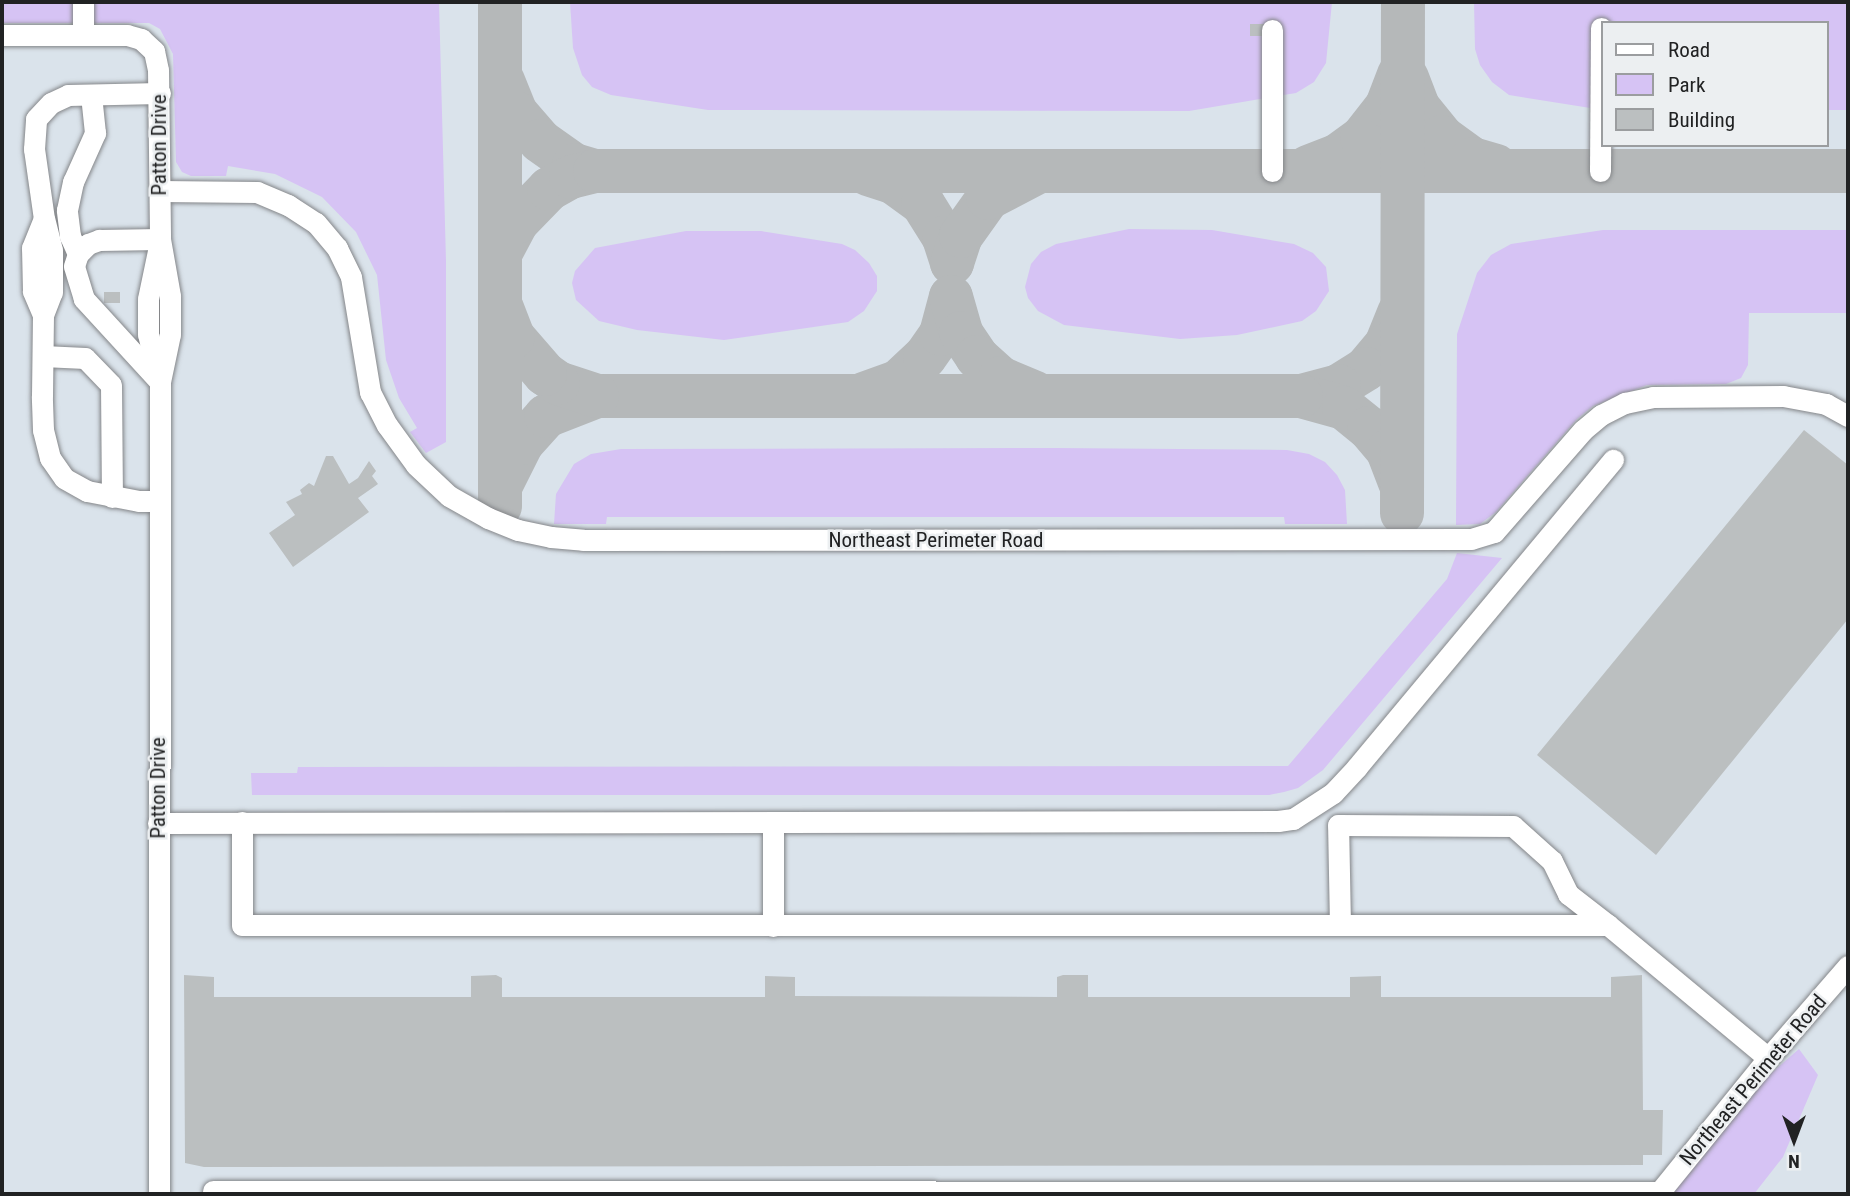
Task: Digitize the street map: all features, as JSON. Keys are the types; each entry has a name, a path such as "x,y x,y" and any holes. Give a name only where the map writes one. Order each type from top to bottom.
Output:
{"street":[{"path":"2,35 83,35 83,2"},
{"path":"1600,171 1601,28"},
{"path":"1272,30 1272,171"},
{"name":"Patton Drive","path":"83,35 127,35 141,39 154,51 160,93 160,239 148,299 148,334 160,382 159,1194"},
{"path":"159,501 112,497 87,491 64,478 50,458 43,430 43,316 33,291 32,248 44,219 34,149 36,119 51,103 68,96 160,93"},
{"path":"78,254 70,236 67,210 73,182 95,133 91,95"},
{"name":"Northeast Perimeter Road","path":"160,191 257,192 288,205 316,223 337,248 351,277 370,391 387,425 416,465 449,496 488,518 517,530 551,537 583,540 1471,539 1494,532 1583,430 1601,415 1625,403 1653,397 1783,396 1826,404 1848,416"},
{"path":"160,239 99,240 88,244 78,254 74,265 76,281 84,299 160,382"},
{"path":"43,356 85,358 111,385 112,497"},
{"path":"158,823 1293,819 1312,810 1333,793 1613,460"},
{"path":"1312,810 1338,825 1513,826 1552,861 1569,894 1706,1004 1768,1058"},
{"path":"242,822 242,925 1608,925"},
{"path":"773,822 773,926"},
{"path":"1338,825 1340,925"},
{"name":"Northeast Perimeter Road","path":"1659,1193 1768,1058 1848,966"},
{"path":"213,1191 1659,1193"}],"shaded area":[{"path":"2,2 1848,2 1848,1194 2,1194"}],"green space":[{"path":"2,2 439,2 446,261 446,442 426,453 410,432 417,428 399,398 386,360 377,275 356,232 322,197 275,174 228,166 226,176 191,176 182,172 176,162 173,54 160,29 149,23 2,23"},
{"path":"570,2 1332,2 1326,63 1314,82 1296,93 1189,111 708,110 611,95 592,87 582,75 573,48"},
{"path":"1474,2 1848,2 1848,110 1829,110 1829,21 1602,21 1602,110 1509,95 1492,82 1480,65 1475,49"},
{"path":"1129,229 1212,230 1294,244 1313,253 1326,267 1329,291 1316,311 1302,321 1237,335 1180,339 1064,325 1038,311 1028,298 1025,287 1031,264 1041,252 1056,244"},
{"path":"1603,230 1848,230 1848,313 1749,313 1748,365 1741,378 1726,384 1647,385 1593,406 1577,419 1496,512 1480,524 1456,525 1457,334 1477,273 1491,255 1511,244"},
{"path":"686,231 761,231 842,244 855,250 869,263 877,276 877,291 864,311 848,322 724,340 637,330 599,321 576,300 572,283 575,271 595,248"},
{"path":"621,449 1287,450 1309,454 1325,462 1337,475 1345,490 1347,524 1285,524 1284,517 607,517 606,524 554,524 556,494 574,464 591,454"},
{"path":"1457,553 1502,558 1323,770 1298,788 1284,792 1269,795 252,795 251,773 297,773 298,767 1288,766 1447,579"},
{"path":"1799,1049 1818,1075 1783,1157 1754,1194 1669,1194 1760,1083"}],"building":[{"path":"1250,24 1264,24 1264,36 1250,36"},
{"path":"104,292 120,292 120,303 104,303"},
{"path":"1804,430 1848,465 1848,619 1656,855 1537,755"},
{"path":"326,456 333,456 349,484 358,478 369,461 376,471 372,476 378,484 358,498 369,512 293,567 269,533 295,515 286,502 302,494 300,490 309,483 314,486"},
{"path":"184,975 214,977 214,997 471,997 471,976 496,975 502,978 502,997 765,997 765,976 795,977 795,996 1057,997 1057,977 1088,975 1088,997 1350,997 1350,977 1381,976 1381,997 1611,997 1611,977 1642,975 1643,1110 1663,1110 1662,1155 1643,1155 1643,1165 204,1167 185,1163"}],"taxiway":[{"path":"500,2 500,506"},
{"path":"1402,513 1403,2"},
{"path":"1308,167 1337,156 1362,138 1387,106 1399,74"},
{"path":"1407,78 1418,107 1442,137 1472,159 1496,166"},
{"path":"503,81 516,113 540,141 574,165 595,171"},
{"path":"501,252 517,222 549,189 571,177 595,171 1848,171"},
{"path":"868,174 893,182 923,204 944,238 952,263 961,236 988,198 1036,173"},
{"path":"864,394 899,381 925,357 941,334 951,297 961,333 977,357 1000,378 1035,393"},
{"path":"501,485 522,443 546,416 597,396 558,383 545,374 513,337 502,308"},
{"path":"1399,313 1386,345 1366,369 1339,386 1301,396 1344,408 1369,428 1388,451 1400,482"},
{"path":"597,396 1301,396"}]}
